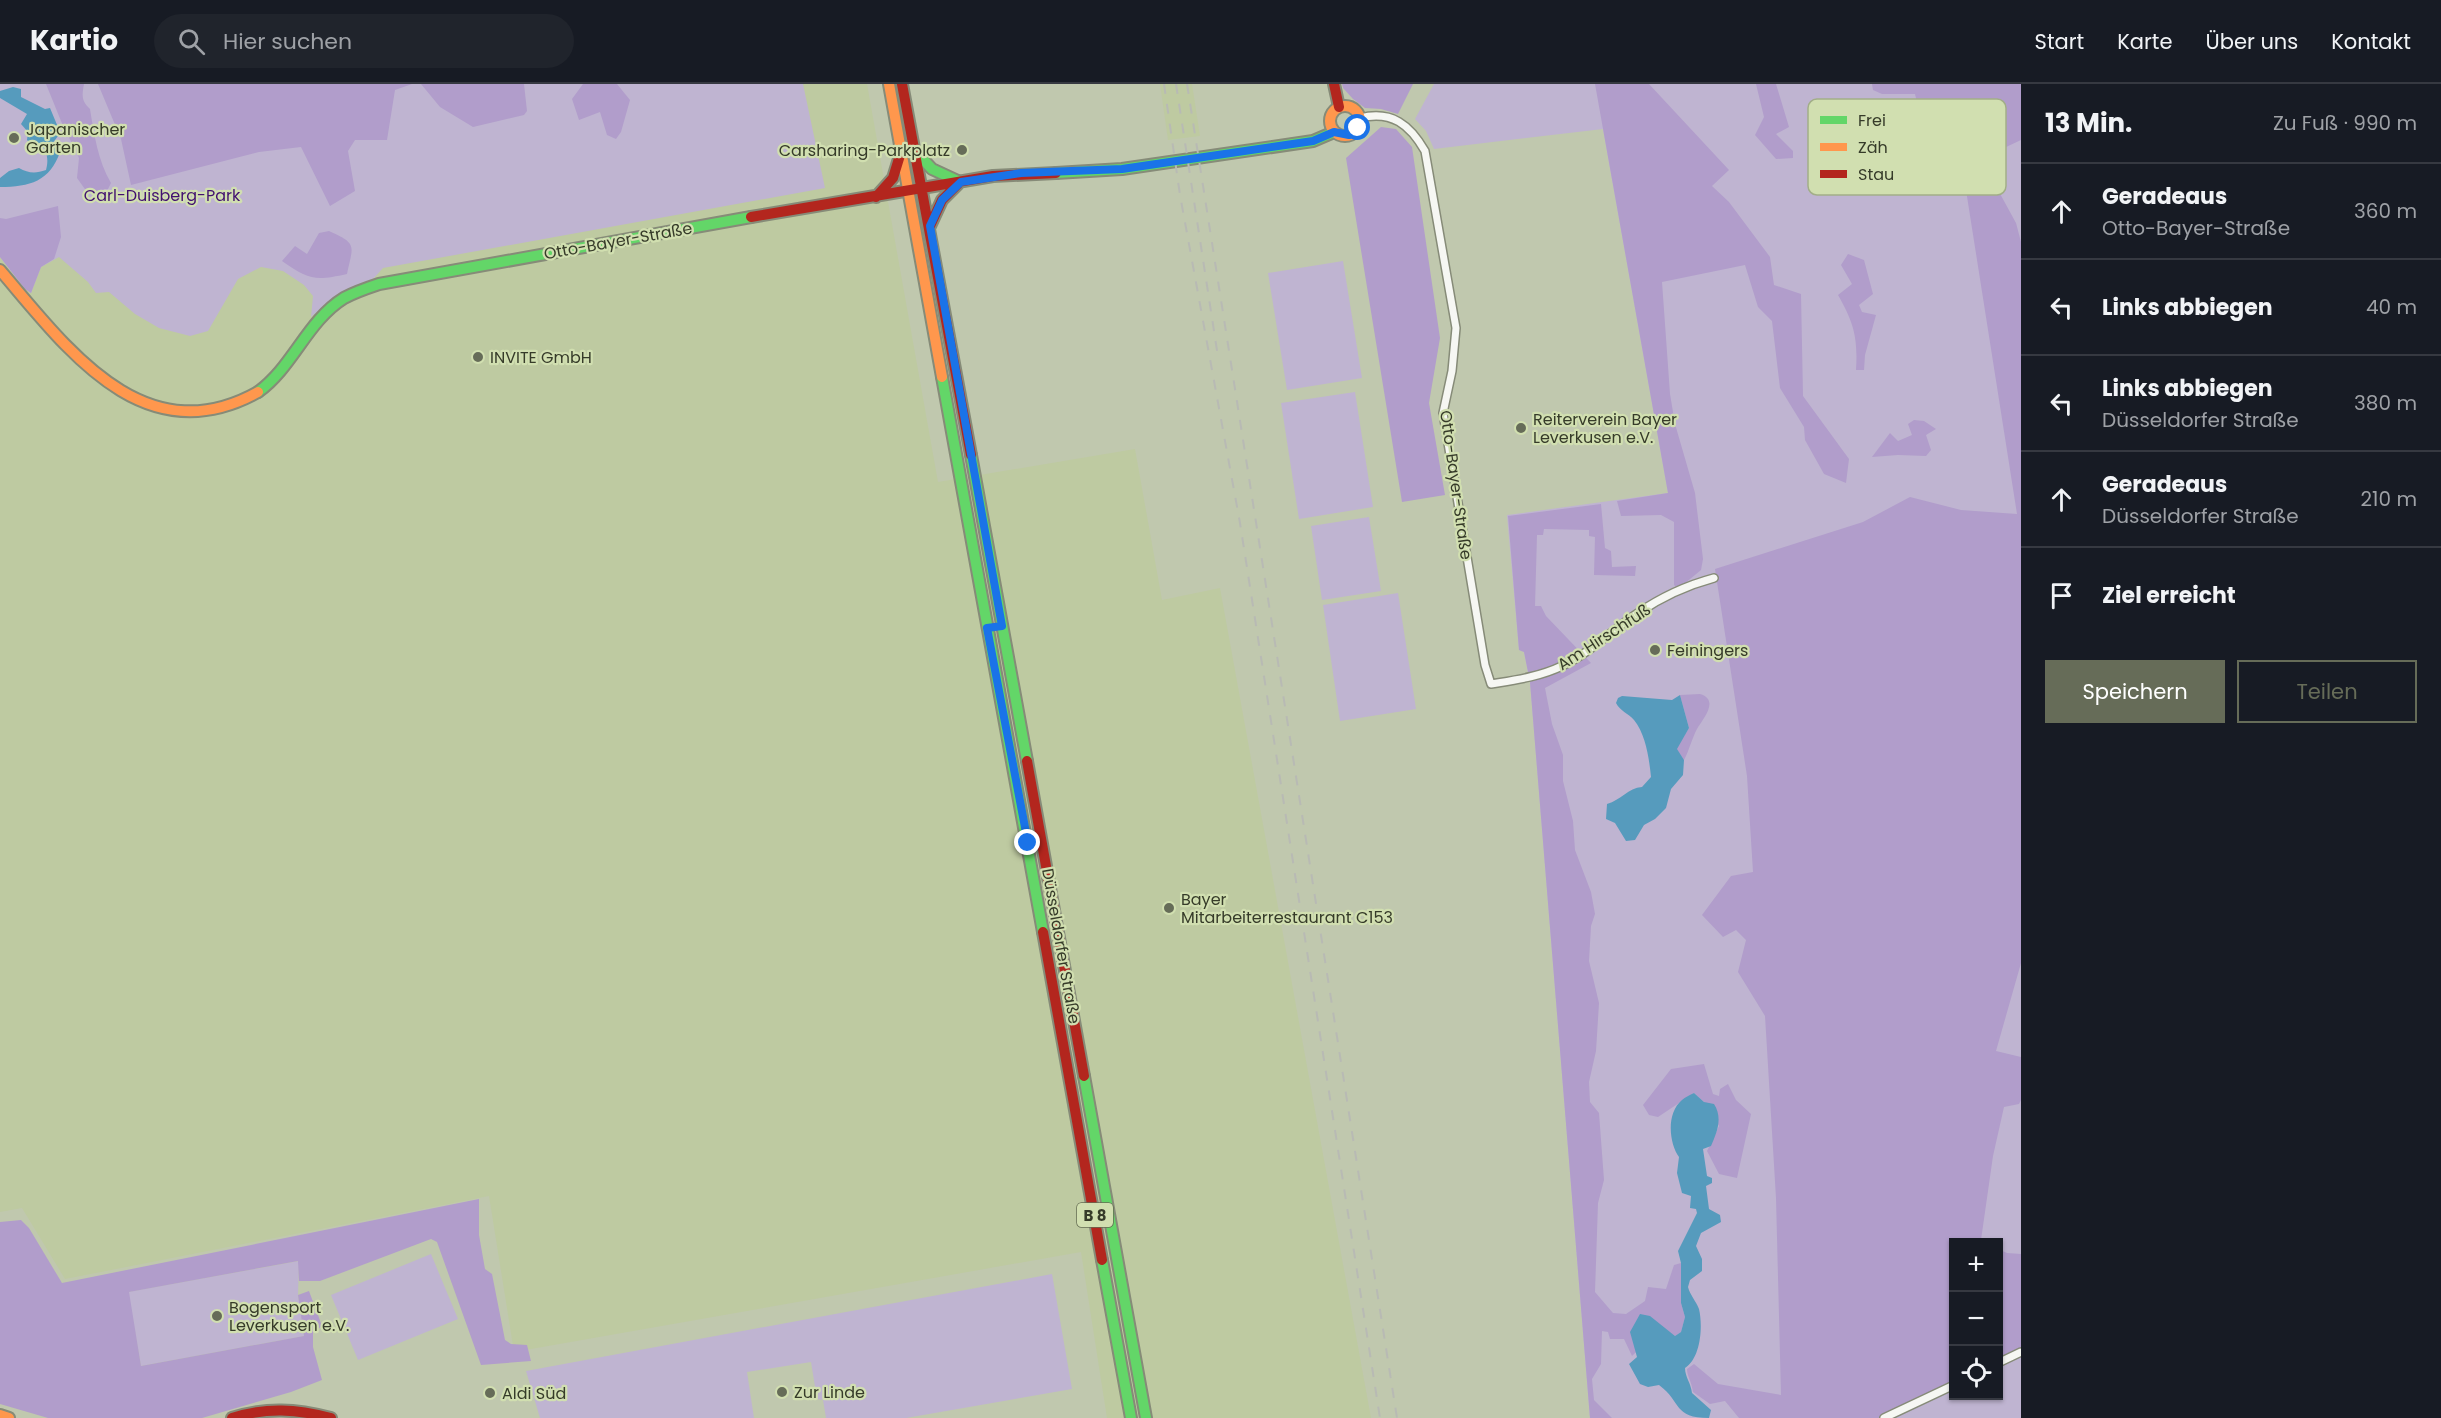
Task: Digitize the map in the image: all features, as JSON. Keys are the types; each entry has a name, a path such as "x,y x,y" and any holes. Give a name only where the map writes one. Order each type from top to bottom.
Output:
{"main road":[{"name":"Düsseldorfer Straße","path":"889,84 1131,1418"},
{"name":"Düsseldorfer Straße","path":"902,84 930,226 1146,1418"},
{"path":"1334,84 1339,107"},
{"path":"1339,107 1350,107 1360,118 1358,128 1353,134 1343,135 1334,132 1330,121 1339,107"},
{"name":"Otto-Bayer-Straße","path":"0,270 75,355 104,381 151,404 182,411 202,412 232,406 258,392 279,373 324,314 340,300 369,287 653,234 961,182 1021,173 1122,169 1313,141 1334,132"},
{"path":"915,151 932,169 961,182 942,200 930,226"},
{"path":"875,197 893,178 901,152"},
{"path":"987,628 1002,626"},
{"path":"1058,1013 1072,1010"},
{"path":"232,1418 279,1408 332,1418"},
{"path":"0,1415 9,1418"}],"street":[{"name":"Otto-Bayer-Straße","path":"1360,118 1382,117 1405,124 1417,137 1425,151 1456,328 1452,371 1443,413 1485,665 1491,684"},
{"name":"Am Hirschfuß","path":"1491,684 1519,680 1562,666 1586,652 1640,612 1714,578"},
{"path":"2003,1361 2021,1352"},
{"path":"1884,1418 1949,1387"}],"shaded area":[{"path":"0,84 867,84 938,482 1135,449 1162,600 1220,588 1371,1418 1107,1418 1081,1252 514,1352 489,1196 65,1279 22,1208 0,1212"},
{"path":"46,84 84,84 84,100 90,109 100,157 111,183 108,189 87,192 77,178 79,158"},
{"path":"98,84 412,84 395,90 387,140 355,140 348,151 355,191 330,206 301,147 259,152 131,185 121,139"},
{"path":"421,84 524,84 527,111 524,115 473,127 440,107"},
{"path":"583,84 617,84 630,100 621,132 616,139 607,135 600,112 579,120 572,99"},
{"path":"1160,84 1192,84 1200,136 1168,140"},
{"path":"1342,84 1413,84 1398,114 1381,109 1365,108 1353,99"},
{"path":"1595,84 1649,84 1729,170 1712,186 1729,202 1770,257 1774,285 1801,294 1803,396 1849,459 1846,483 1824,474 1805,440 1804,427 1780,388 1772,321 1758,307 1745,265 1662,282 1670,394 1675,424 1695,493 1703,559 1701,570 1678,589 1674,585 1674,522 1661,515 1621,516 1617,501 1668,493"},
{"path":"1756,84 1776,84 1789,127 1776,134 1793,151 1793,158 1776,159 1755,135 1764,117"},
{"path":"1872,84 2021,84 2021,140 2006,147 2006,99 1916,99 1915,94 1882,94 1873,90"},
{"path":"1381,127 1396,129 1412,147 1440,338 1429,403 1445,495 1402,502 1346,158"},
{"path":"1967,195 2001,195 2016,223 2021,242 2021,963 1996,1051 2021,1057 2021,1100 2019,1104 2004,1107 1993,1156 1981,1238 1949,1238 1949,1385 1881,1418 1739,1418 1725,1401 1710,1404 1693,1392 1687,1369 1694,1364 1718,1384 1781,1395 1776,1198 1765,1016 1738,972 1746,940 1736,930 1723,937 1702,915 1731,876 1753,872 1747,776 1715,569 1863,522 1910,497 1961,510 2017,514"},
{"path":"58,206 61,237 54,259 41,267 31,293 25,289 0,257 0,218 6,219"},
{"path":"329,231 345,239 351,246 347,274 327,278 313,277 299,272 282,261 295,246 307,254 319,233"},
{"path":"1848,254 1864,260 1873,294 1859,305 1862,312 1876,315 1865,355 1864,370 1856,370 1854,331 1838,295 1852,284 1841,265"},
{"path":"1914,420 1924,421 1936,429 1926,435 1931,450 1926,456 1872,457 1890,433 1898,441 1912,435 1908,424"},
{"path":"1601,504 1605,548 1611,551 1612,567 1636,566 1635,576 1594,575 1595,537 1589,536 1589,530 1544,529 1543,535 1537,535 1535,606 1541,606 1546,616 1591,663 1545,688 1552,724 1563,755 1563,781 1573,821 1575,850 1591,892 1595,914 1591,926 1589,961 1599,1003 1596,1051 1589,1082 1590,1102 1599,1113 1604,1180 1598,1203 1595,1292 1613,1313 1626,1314 1645,1301 1648,1287 1666,1289 1674,1265 1681,1263 1681,1303 1685,1317 1681,1332 1675,1336 1662,1327 1632,1356 1624,1339 1610,1339 1608,1332 1602,1331 1601,1364 1592,1379 1594,1400 1612,1418 1590,1418 1530,682 1524,652 1519,650 1508,516"},
{"path":"1700,694 1709,701 1708,710 1684,760 1676,749 1689,728 1680,695"},
{"path":"1704,1064 1713,1094 1719,1096 1720,1089 1728,1084 1736,1100 1751,1114 1737,1178 1719,1174 1707,1151 1719,1126 1704,1102 1694,1093 1658,1117 1649,1115 1643,1105 1671,1069"},
{"path":"479,1199 479,1235 485,1269 492,1274 505,1340 511,1344 527,1345 531,1361 481,1365 437,1242 431,1239 320,1281 299,1281 298,1261 129,1292 141,1366 304,1336 298,1295 309,1291 322,1326 313,1333 313,1347 322,1380 291,1392 202,1418 48,1418 0,1404 0,1222 21,1220 29,1228 62,1283"},
{"path":"2003,1251 2021,1254 2021,1351 2003,1360"}],"green space":[{"name":"Carl-Duisberg-Park","path":"0,84 803,84 825,188 383,268 374,278 333,298 311,317 313,296 304,285 283,271 261,267 238,279 208,331 190,336 159,328 135,314 109,292 96,293 88,282 59,257 41,267 31,293 25,289 0,257"},
{"path":"1434,84 2007,84 2021,108 2021,1418 1590,1418 1530,682 1524,652 1519,650 1507,515 1668,493 1603,129 1434,149 1426,131 1415,119"},
{"path":"1343,261 1362,378 1287,390 1268,273"},
{"path":"1355,392 1373,507 1299,519 1281,403"},
{"path":"1369,517 1381,591 1322,600 1311,526"},
{"path":"1398,593 1416,709 1340,721 1323,605"},
{"path":"431,1254 458,1319 358,1360 331,1295"},
{"name":"Bogensport Leverkusen e.V.","path":"299,1261 298,1295 304,1336 141,1366 128,1292"},
{"path":"1052,1274 1072,1389 906,1418 826,1418 823,1400 817,1399 811,1362 747,1372 754,1418 540,1418 526,1371"}],"water":[{"path":"13,87 21,89 21,97 45,109 50,108 60,132 54,131 58,136 52,144 60,152 51,170 45,176 30,184 0,187 0,178 9,171 19,168 29,172 38,172 46,170 47,166 47,155 40,143 33,146 27,140 28,132 21,124 27,114 0,98 0,91"},
{"path":"1680,695 1689,728 1677,749 1684,760 1683,775 1671,789 1666,808 1655,819 1644,825 1635,840 1626,841 1615,823 1606,819 1607,804 1642,787 1651,777 1648,755 1638,726 1616,703 1622,696 1672,700"},
{"path":"1694,1093 1704,1102 1714,1104 1719,1120 1711,1146 1703,1149 1707,1176 1712,1178 1712,1183 1706,1186 1709,1209 1720,1215 1721,1222 1701,1233 1696,1246 1702,1259 1702,1271 1690,1280 1688,1287 1699,1309 1701,1333 1698,1349 1685,1368 1692,1393 1711,1410 1709,1418 1683,1412 1659,1385 1648,1387 1640,1384 1629,1364 1637,1357 1630,1332 1640,1314 1650,1316 1675,1336 1681,1332 1685,1317 1681,1303 1681,1263 1678,1251 1697,1213 1696,1209 1690,1208 1691,1196 1682,1193 1677,1173 1679,1157 1671,1136 1671,1120 1677,1106 1683,1099"}],"railway":[{"path":"1164,84 1180,195 1240,523 1380,1418"},
{"path":"1176,84 1218,357"},
{"path":"1187,84 1397,1418"}],"traffic: fast":[{"path":"1056,173 1122,169 1313,141 1334,132"},
{"path":"915,151 932,169 960,182"},
{"path":"258,392 281,370 310,331 331,308 344,298 379,284 751,217"},
{"path":"942,377 1043,932"},
{"path":"971,455 1027,761"},
{"path":"1084,1076 1146,1418"},
{"path":"1102,1260 1131,1418"}],"traffic: slow":[{"path":"889,84 942,377"},
{"path":"1345,106 1351,107 1359,115 1360,121 1359,127 1351,135 1345,136 1339,135 1331,127 1330,121 1331,115 1339,107 1345,106"},
{"path":"0,270 52,331 80,359 111,384 143,402 178,411 217,408 258,392"},
{"path":"0,1415 9,1418"}],"traffic: jam":[{"path":"902,84 971,455"},
{"path":"1334,84 1339,107"},
{"path":"876,197 893,178 901,152"},
{"path":"751,217 993,176 1056,173"},
{"path":"930,226 942,200 958,184"},
{"path":"1027,761 1084,1076"},
{"path":"1043,932 1102,1260"},
{"path":"232,1418 257,1412 282,1410 331,1418"}],"place":[{"name":"Japanischer Garten","path":"14,138"},
{"name":"Carsharing-Parkplatz","path":"962,150"},
{"name":"INVITE GmbH","path":"478,357"},
{"name":"Reiterverein Bayer Leverkusen e.V.","path":"1521,428"},
{"name":"Feiningers","path":"1655,650"},
{"name":"Bayer Mitarbeiterrestaurant C153","path":"1169,908"},
{"name":"Bogensport Leverkusen e.V.","path":"217,1316"},
{"name":"Zur Linde","path":"782,1392"},
{"name":"Aldi Süd","path":"490,1393"}],"route":[{"path":"1028,843 987,628 1002,626 930,226 935,213 948,192 961,182 1021,173 1122,169 1313,141 1334,132 1349,135 1358,128"}]}
